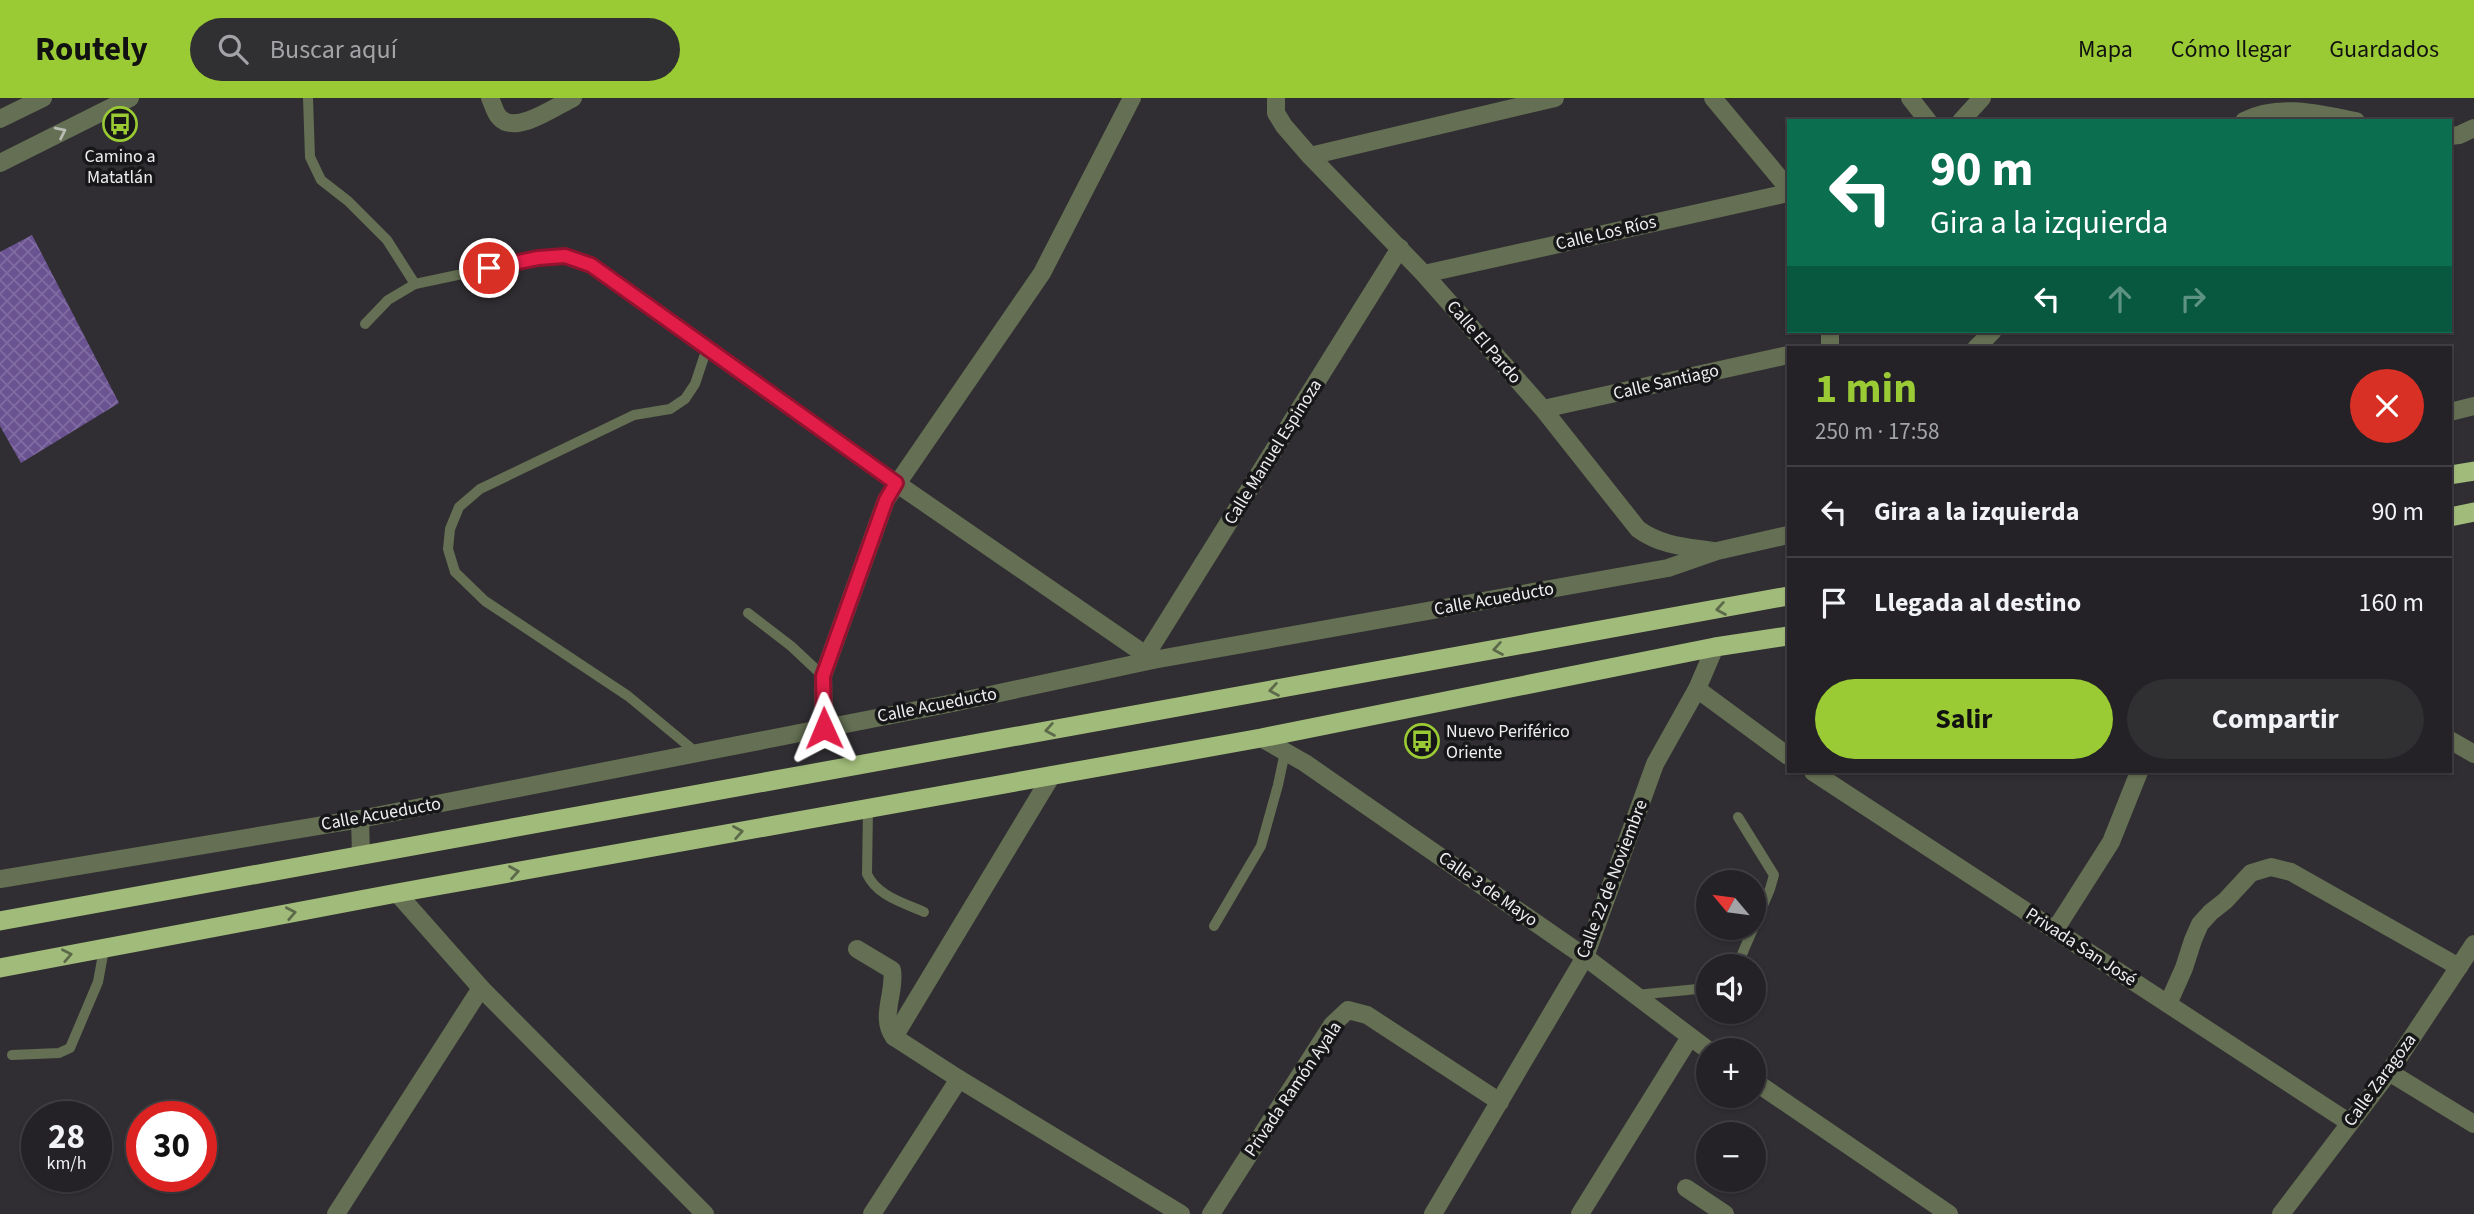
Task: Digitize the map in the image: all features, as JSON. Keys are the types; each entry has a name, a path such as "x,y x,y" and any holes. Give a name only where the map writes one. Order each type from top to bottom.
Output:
{"highway":[{"path":"2452,475 2474,471"},
{"path":"2452,517 2474,512"},
{"path":"0,921 1787,596"},
{"path":"0,968 397,893 1261,738 1715,647 1787,636"}],"street":[{"path":"0,119 43,98"},
{"path":"0,163 130,98"},
{"path":"490,98 499,118 508,124 519,125 573,98"},
{"path":"824,728 823,676 886,500 1042,273 1132,98"},
{"name":"Calle El Pardo","path":"1276,98 1276,113 1284,126 1424,274 1543,410 1639,529 1651,538 1675,546 1717,551"},
{"path":"1310,156 1555,98"},
{"path":"1713,98 1787,189"},
{"path":"1910,98 1926,119"},
{"path":"1963,119 1982,98"},
{"path":"2247,119 2266,105 2345,119"},
{"path":"2452,135 2474,128"},
{"name":"Calle Los Ríos","path":"1424,274 1787,190"},
{"name":"Calle Manuel Espinoza","path":"1149,658 1400,248"},
{"path":"1978,346 1991,333"},
{"name":"Calle Santiago","path":"1543,410 1787,355"},
{"path":"2452,412 2474,406"},
{"path":"896,483 1149,658"},
{"name":"Calle Acueducto","path":"0,879 360,819 824,728 1149,658 1668,568 1717,551 1787,535"},
{"name":"Calle 22 de Noviembre","path":"1433,1214 1585,957 1655,764 1697,689 1715,647"},
{"path":"1697,689 1787,755"},
{"name":"Calle 3 de Mayo","path":"1261,738 1305,763 1585,957 1696,1042"},
{"path":"2452,741 2474,754"},
{"name":"Privada San José","path":"1815,773 2350,1123"},
{"path":"2055,930 2111,842 2139,773"},
{"path":"894,1037 1052,775"},
{"path":"360,819 362,855"},
{"path":"2168,1004 2200,924 2251,873 2271,867 2291,872 2459,967"},
{"path":"397,893 481,988 705,1214"},
{"path":"857,949 892,970 894,979 887,1019 888,1029 894,1037 1181,1214"},
{"name":"Calle Zaragoza","path":"2281,1214 2389,1072 2473,950"},
{"path":"336,1214 481,988"},
{"name":"Privada Ramón Ayala","path":"1211,1214 1332,1025 1348,1010 1367,1015 1500,1102"},
{"path":"1580,1214 1689,1037"},
{"path":"2389,1072 2474,1124"},
{"path":"872,1214 959,1079"},
{"path":"1766,1089 1949,1214"},
{"path":"1686,1188 1725,1214"}],"lane":[{"path":"307,98 310,157 321,180 348,201 387,240 415,284"},
{"path":"365,324 388,300 415,284 538,258 565,256 591,265 896,483"},
{"path":"697,753 628,696 485,601 454,572 448,549 450,529 459,507 480,489 634,415 670,408 685,399 695,384 707,348"},
{"path":"748,613 791,646 823,676"},
{"path":"1214,926 1261,846 1278,785 1284,751"},
{"path":"868,808 867,874 882,892 924,912"},
{"path":"1738,817 1774,875 1743,954"},
{"path":"12,1055 59,1053 70,1048 98,982 104,948"},
{"path":"1635,995 1696,989"}],"building":[{"path":"32,235 119,403 21,463 0,426 0,252"}],"place":[{"name":"Camino a Matatlán","path":"120,124"},
{"name":"Nuevo Periférico Oriente","path":"1422,741"}],"route":[{"path":"489,268 538,258 565,256 591,265 896,483 886,500 823,676 824,728"}]}
